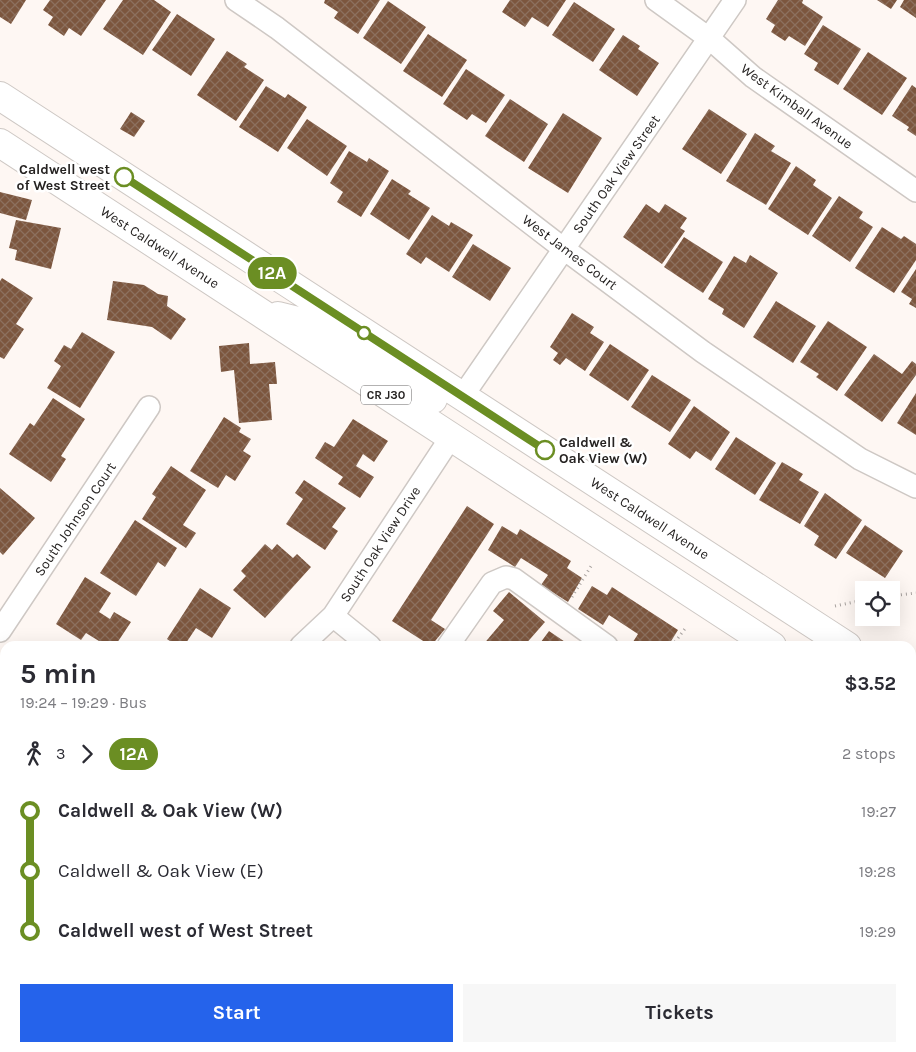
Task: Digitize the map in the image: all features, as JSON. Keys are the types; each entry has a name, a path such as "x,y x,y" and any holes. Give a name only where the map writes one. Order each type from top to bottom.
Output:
{"main road":[{"name":"West Caldwell Avenue","path":"0,96 838,641"},
{"name":"West Caldwell Avenue","path":"0,143 764,641"},
{"path":"256,310 314,325 437,401 447,402 462,396"}],"street":[{"name":"West James Court","path":"236,0 277,28 564,249 703,352 860,460 916,486"},
{"name":"West Kimball Avenue","path":"656,0 710,39 753,77 916,191"},
{"name":"South Oak View Street","path":"462,396 710,39 735,0"},
{"name":"South Johnson Court","path":"0,631 150,407"},
{"name":"South Oak View Drive","path":"306,641 333,616 451,437"},
{"path":"452,641 492,584 506,578 514,579 600,641"},
{"path":"333,616 364,641"}],"path":[{"path":"562,614 593,563"},
{"path":"900,595 916,593"},
{"path":"835,606 855,602"},
{"path":"676,641 687,626"}],"building":[{"path":"0,0 26,0 11,24 0,17"},
{"path":"50,0 106,0 81,36 69,28 64,36 48,25 53,17 43,10"},
{"path":"123,0 154,0 171,12 143,55 103,29"},
{"path":"325,0 380,0 358,34 334,18 338,12 324,3"},
{"path":"510,0 566,0 548,27 532,17 525,27 502,12"},
{"path":"778,0 803,0 802,3 823,17 805,46 789,36 785,41 771,32 775,25 766,19"},
{"path":"877,0 897,0 891,9"},
{"path":"904,0 916,0 916,18 900,7"},
{"path":"388,1 426,27 401,64 363,38"},
{"path":"574,2 615,29 593,62 552,35"},
{"path":"177,14 215,39 191,76 152,50"},
{"path":"823,25 861,49 838,85 814,70 818,63 804,54"},
{"path":"428,34 467,60 442,97 403,71"},
{"path":"623,35 640,46 638,49 659,63 637,96 599,70"},
{"path":"227,51 247,64 244,67 264,80 236,121 197,95"},
{"path":"868,52 907,78 882,115 843,89"},
{"path":"466,69 505,95 486,123 472,114 467,120 443,104"},
{"path":"912,85 916,88 916,136 907,130 909,127 892,116"},
{"path":"266,86 285,98 288,94 307,107 278,152 239,127"},
{"path":"510,99 548,124 524,162 485,136"},
{"path":"709,109 747,134 721,174 682,149"},
{"path":"131,112 145,121 134,137 120,129"},
{"path":"563,113 602,138 568,193 528,168"},
{"path":"307,119 347,146 327,176 287,148"},
{"path":"755,133 775,146 771,151 791,163 766,205 726,181"},
{"path":"349,151 367,162 369,158 389,171 361,217 337,202 343,192 330,183"},
{"path":"796,166 816,180 813,185 832,198 808,235 768,209"},
{"path":"392,179 411,191 408,194 430,208 409,240 370,214"},
{"path":"0,192 32,200 26,220 0,213"},
{"path":"839,196 863,212 859,218 873,227 850,262 812,236"},
{"path":"646,204 659,213 665,204 687,218 680,228 685,231 662,264 623,237"},
{"path":"432,215 449,226 451,222 473,235 449,272 426,257 421,264 406,254"},
{"path":"16,220 61,228 51,269 15,260 17,250 9,248"},
{"path":"882,227 901,239 904,236 916,244 916,260 894,293 855,268"},
{"path":"684,237 723,262 703,293 664,267"},
{"path":"473,244 511,268 490,301 452,277"},
{"path":"750,255 778,273 744,328 722,314 724,309 708,299 734,256 746,263"},
{"path":"916,269 916,308 909,304 912,299 901,292"},
{"path":"2,278 33,298 16,324 24,329 4,359 0,357 0,281"},
{"path":"113,281 144,285 158,294 168,296 167,306 186,319 171,340 152,327 107,320"},
{"path":"776,301 816,326 793,363 753,337"},
{"path":"572,313 594,327 590,333 604,342 585,371 566,358 560,365 553,360 558,353 550,347"},
{"path":"828,321 867,347 837,391 816,377 819,374 800,362"},
{"path":"82,332 115,352 80,408 47,388 61,366 54,361 64,345 71,349"},
{"path":"249,343 250,364 275,362 277,384 269,384 272,420 239,423 234,370 221,372 219,346"},
{"path":"610,344 649,370 628,401 589,375"},
{"path":"874,354 902,374 912,361 916,364 916,375 882,422 844,395"},
{"path":"652,375 691,400 670,432 631,407"},
{"path":"916,393 916,435 897,423"},
{"path":"53,398 85,419 61,456 66,459 51,482 9,454 30,423 34,426"},
{"path":"694,406 730,432 711,461 696,451 690,459 668,444"},
{"path":"224,417 241,428 239,432 251,439 243,451 251,456 235,481 226,475 218,488 190,471"},
{"path":"353,419 388,441 374,462 363,454 356,466 374,477 360,498 338,484 343,477 315,458 325,442 334,447"},
{"path":"736,437 776,463 755,495 715,469"},
{"path":"782,462 803,474 799,480 819,492 800,524 759,500"},
{"path":"171,466 206,490 183,525 196,533 186,548 142,519 156,497 152,494"},
{"path":"304,480 346,508 332,527 338,531 325,550 286,524 303,499 295,493"},
{"path":"0,488 35,518 3,555 0,552"},
{"path":"825,493 862,520 836,559 814,545 819,536 804,526"},
{"path":"467,506 494,524 431,620 445,629 435,641 423,641 392,621"},
{"path":"135,520 177,548 165,567 158,562 136,596 100,573"},
{"path":"865,525 903,551 885,578 846,553"},
{"path":"502,526 517,535 520,529 571,561 567,568 582,578 568,602 541,585 548,575 521,558 515,567 488,550"},
{"path":"265,544 272,550 277,544 293,558 297,554 311,567 265,618 233,590 246,576 241,571"},
{"path":"85,577 111,593 99,612 110,619 114,612 131,622 118,641 99,641 86,633 81,640 56,624"},
{"path":"592,586 607,595 612,587 678,630 671,641 634,641 638,634 609,615 603,625 578,609"},
{"path":"200,588 231,608 212,638 196,628 187,641 170,641 167,639"},
{"path":"509,592 545,622 528,641 486,641 504,620 493,611"},
{"path":"549,631 564,641 542,641"}],"bus line":[{"name":"12A","path":"124,177 545,450"}],"place":[{"name":"Caldwell west of West Street","path":"124,177"},
{"name":"Caldwell & Oak View (W)","path":"545,450"}]}
